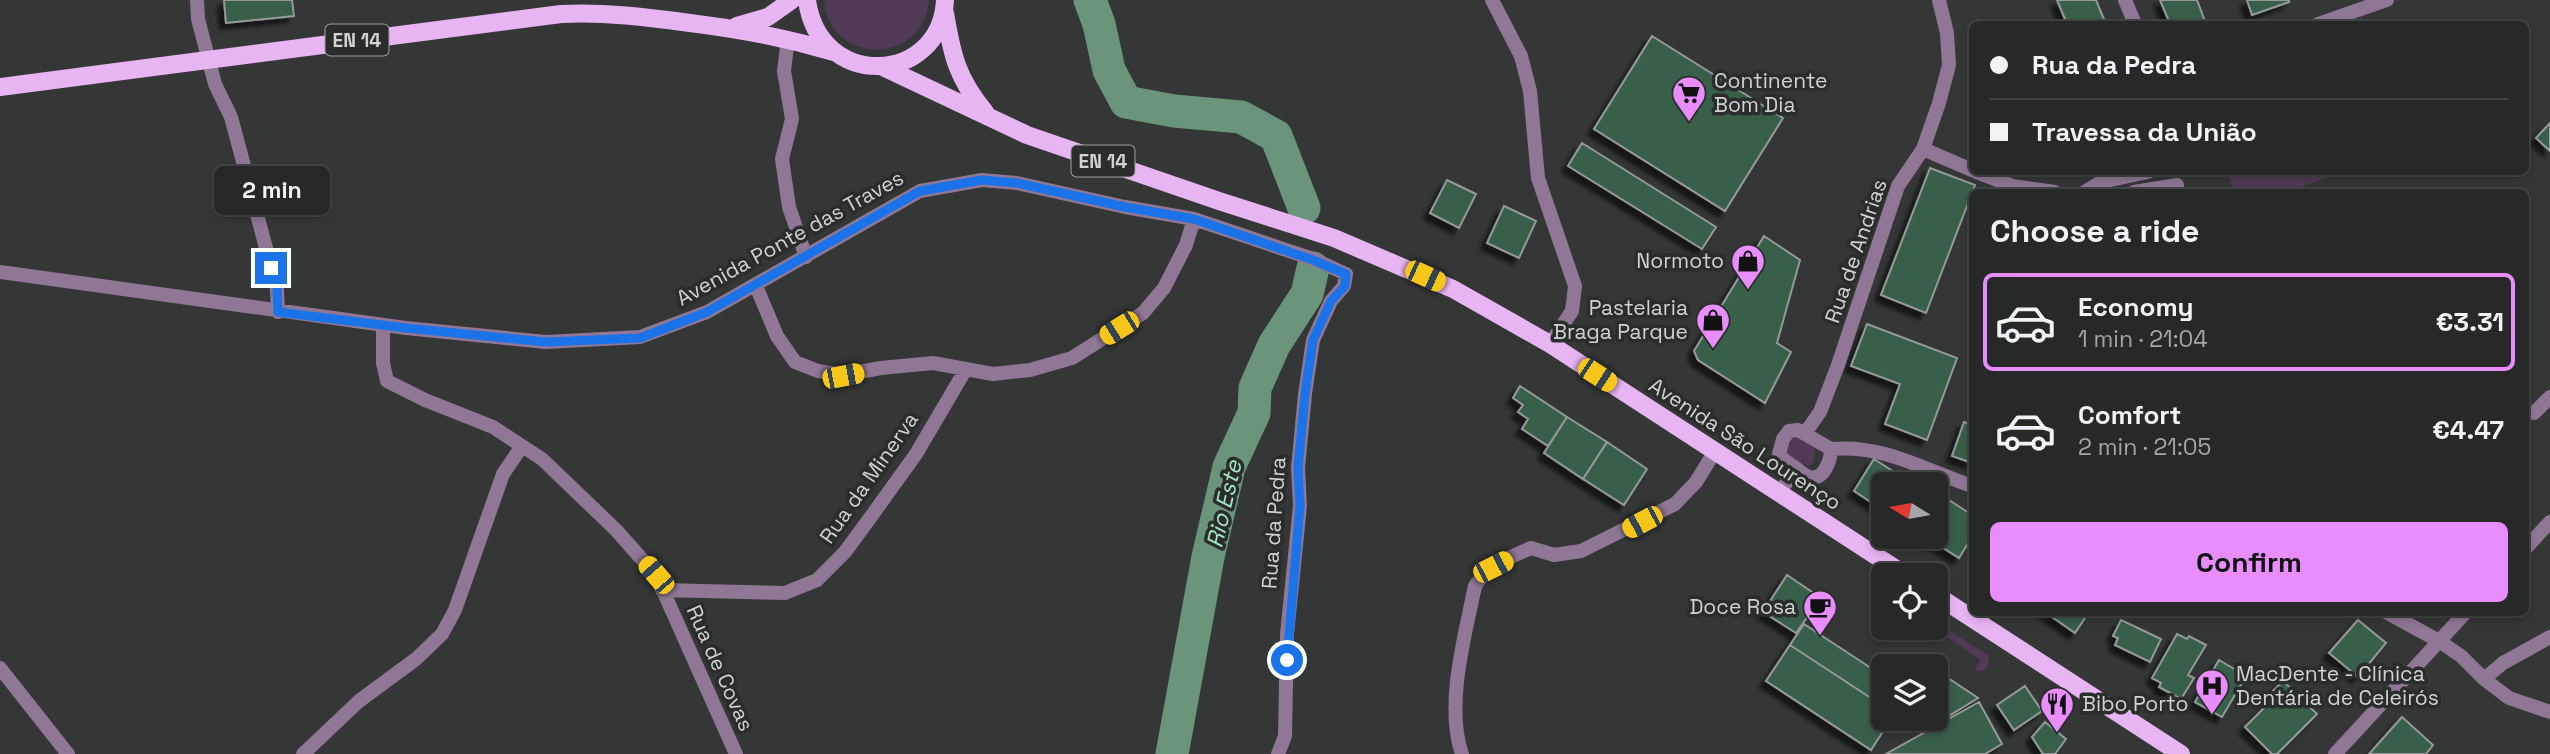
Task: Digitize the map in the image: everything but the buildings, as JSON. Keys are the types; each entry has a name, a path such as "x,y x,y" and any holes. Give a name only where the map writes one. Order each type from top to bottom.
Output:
{"main road":[{"name":"EN 14","path":"727,28 768,17 792,0"},
{"name":"EN 14","path":"807,0 816,31 834,52"},
{"name":"EN 14","path":"0,87 561,14 594,13 626,14 788,38 834,52 865,66 881,66 911,57 923,48 937,31 944,5"},
{"name":"EN 14","path":"944,5 953,59 972,97 989,117"},
{"name":"EN 14","path":"881,66 1027,135 1219,201"},
{"name":"Avenida São Lourenço","path":"1219,201 1334,238 1453,289 1550,344 1887,563"},
{"path":"1948,602 1969,616"},
{"path":"1970,616 2180,754"}],"street":[{"path":"197,0 198,19 215,84 231,117 277,289 278,312"},
{"path":"1492,0 1521,55 1530,91 1538,178 1575,286 1572,312 1550,344"},
{"name":"Rua de Andrias","path":"1805,433 1820,412 1838,365 1898,186 1923,149 1939,103 1948,65 1947,33 1939,0"},
{"path":"2125,0 2134,21"},
{"path":"2327,21 2387,0"},
{"path":"788,38 784,71 792,119 782,159 789,207 806,257"},
{"path":"1923,149 1969,169"},
{"path":"1984,175 2013,186 2034,189"},
{"path":"2090,189 2101,183 2135,175"},
{"name":"Avenida Ponte das Traves","path":"0,272 383,326 546,342 640,338 707,312 920,191 982,180 1017,183 1194,219"},
{"path":"2156,189 2177,186"},
{"path":"756,286 777,336 795,362 818,371 843,376 881,368 933,363 993,374 1030,370 1072,358 1143,313 1164,288 1186,245 1194,219 1219,201"},
{"name":"Rua da Pedra","path":"1194,219 1346,274 1345,286 1331,301 1313,340 1305,394 1298,468 1300,506 1287,634 1285,736 1278,754"},
{"name":"Rua de Covas","path":"383,326 383,363 387,381 425,400 493,427 542,459 616,530 656,575 736,754"},
{"name":"Rua da Minerva","path":"662,590 785,593 817,580 845,552 878,508 916,453 966,369"},
{"path":"2534,413 2550,397"},
{"path":"1831,449 1829,462 1816,477 1810,477 1796,469 1781,458 1779,450 1789,431 1798,430 1831,449 1854,447 1887,453 1969,485"},
{"path":"303,754 359,701 416,659 442,634 454,610 499,485 522,446"},
{"path":"1462,754 1456,736 1455,710 1475,586 1481,575 1531,548 1564,555 1593,547 1675,504 1696,482 1715,451"},
{"path":"1779,493 1796,469"},
{"path":"2529,545 2550,522"},
{"path":"2393,616 2461,656 2484,680 2509,698 2550,712"},
{"path":"2335,754 2462,616"},
{"path":"2484,680 2503,663 2550,637"},
{"path":"0,668 68,754"}],"shaded area":[{"path":"824,0 929,0 923,22 911,37 895,46 876,50 858,46 842,37 830,22"},
{"path":"2228,175 2334,175 2294,189 2234,189"},
{"path":"1793,436 1800,436 1815,448 1814,461 1809,466 1792,458 1786,451 1787,442"},
{"path":"1948,630 1989,656 1988,666 1983,671 1974,670 1981,660 1948,638"}],"waterway":[{"name":"Rio Este","path":"1090,0 1099,24 1109,70 1126,102 1174,111 1241,117 1276,136 1304,208"},
{"name":"Rio Este","path":"1172,754 1208,557 1229,467 1254,413 1255,388 1274,345 1307,294 1313,268"}],"place":[{"name":"Continente Bom Dia","path":"1689,123"},
{"name":"Normoto","path":"1748,291"},
{"name":"Pastelaria Braga Parque","path":"1713,350"},
{"name":"Doce Rosa","path":"1820,637"},
{"name":"MacDente - Clínica Dentária de Celeirós","path":"2212,716"},
{"name":"Bibo Porto","path":"2057,734"}],"route":[{"path":"271,268 277,289 278,312 546,342 640,338 707,312 920,191 982,180 1017,183 1194,219 1313,260 1346,274 1345,286 1331,301 1313,340 1298,468 1300,506 1287,634 1287,660"}]}
